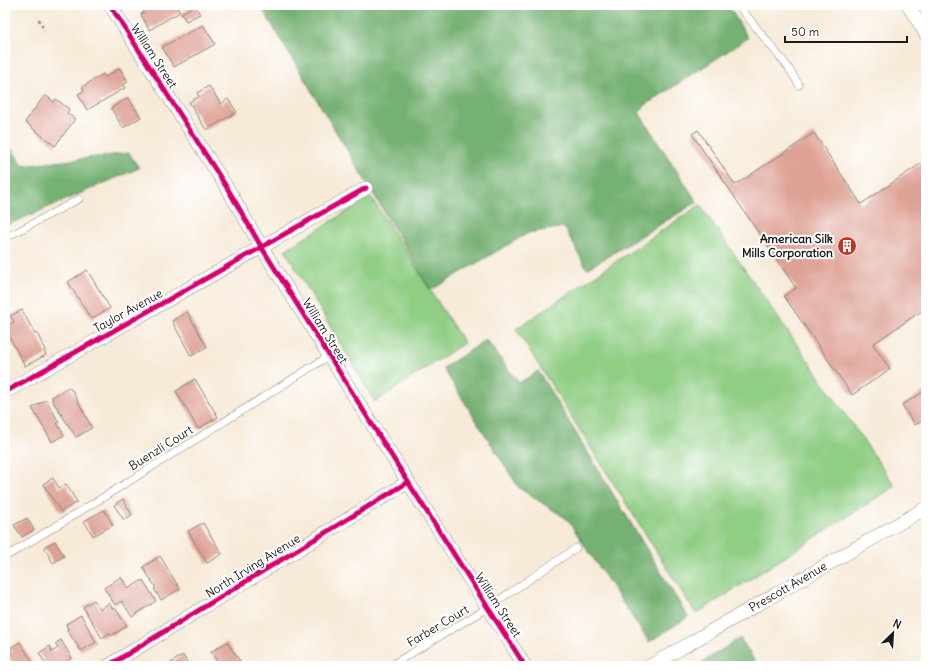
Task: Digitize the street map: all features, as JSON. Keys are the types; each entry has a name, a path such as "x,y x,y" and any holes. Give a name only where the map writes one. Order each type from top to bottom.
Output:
{"street":[{"name":"William Street","path":"110,5 229,191 262,248 329,356 525,666"},
{"path":"908,5 926,34"},
{"name":"Taylor Avenue","path":"5,392 366,188"},
{"name":"North Irving Avenue","path":"108,666 408,482"},
{"name":"Prescott Avenue","path":"650,666 926,508"}],"lane":[{"path":"738,5 788,67 798,85"},
{"path":"5,238 79,199"},
{"name":"Buenzli Court","path":"5,557 329,356"},
{"name":"Farber Court","path":"390,666 487,608 576,548"}],"path":[{"path":"39,19 44,31"}],"green space":[{"path":"260,5 728,5 748,38 644,106 639,113 697,202 587,269 564,227 528,233 431,290"},
{"path":"5,139 23,166 129,153 139,168 5,226"},
{"path":"371,197 464,343 375,402 285,250"},
{"path":"700,205 895,486 696,614 516,329"},
{"path":"486,340 519,383 538,371 688,617 649,642 567,519 519,488 443,368"},
{"path":"740,638 758,666 696,666"}],"building":[{"path":"153,5 175,5 180,12 149,30 141,14"},
{"path":"195,6 200,14 186,21 181,13"},
{"path":"6,19 9,37 5,37"},
{"path":"203,25 215,44 174,67 162,47"},
{"path":"120,68 128,82 123,85 125,88 87,110 78,94 84,91 82,87 103,74 105,77"},
{"path":"209,86 221,104 228,99 237,112 206,130 189,102 199,97 197,93"},
{"path":"45,95 54,102 56,99 69,109 67,113 75,119 55,146 25,122"},
{"path":"128,98 141,117 123,128 111,108"},
{"name":"American Silk Mills Corporation","path":"698,130 735,185 814,133 861,204 926,160 926,308 873,344 890,369 852,395 784,296 796,288 692,134"},
{"path":"87,270 110,308 91,319 68,282"},
{"path":"22,310 35,334 37,333 46,355 25,366 5,329 5,327 14,322 10,316"},
{"path":"187,312 207,347 191,356 172,321"},
{"path":"195,379 218,417 198,429 176,391"},
{"path":"69,387 92,428 76,437 52,400 52,397"},
{"path":"926,390 926,418 915,425 902,405"},
{"path":"46,400 59,422 57,423 64,435 52,442 32,408"},
{"path":"53,478 59,488 66,484 77,502 61,512 43,484"},
{"path":"123,499 132,515 124,520 114,505"},
{"path":"104,510 113,525 93,536 84,521"},
{"path":"27,518 34,530 22,537 14,525"},
{"path":"203,523 222,554 207,563 188,531"},
{"path":"55,541 64,556 53,563 44,547"},
{"path":"160,556 180,589 161,600 154,589 156,588 143,567"},
{"path":"121,577 128,589 143,580 156,601 132,617 122,601 115,605 104,588"},
{"path":"94,600 100,609 109,603 113,609 115,608 127,626 111,636 109,633 102,638 83,607"},
{"path":"81,615 96,642 81,651 67,630 66,624"},
{"path":"61,640 72,658 59,666 47,666 39,653 50,646 52,652 58,648 55,644"},
{"path":"20,642 35,666 15,666 8,656 12,653 10,648"},
{"path":"227,642 243,666 220,666 211,652"},
{"path":"183,655 189,666 166,666"}],"cycle path":[{"path":"110,5 229,191 262,248 525,666"},
{"path":"5,392 366,188"},
{"path":"108,666 408,482"}],"place":[{"name":"American Silk Mills Corporation","path":"847,246"}]}
